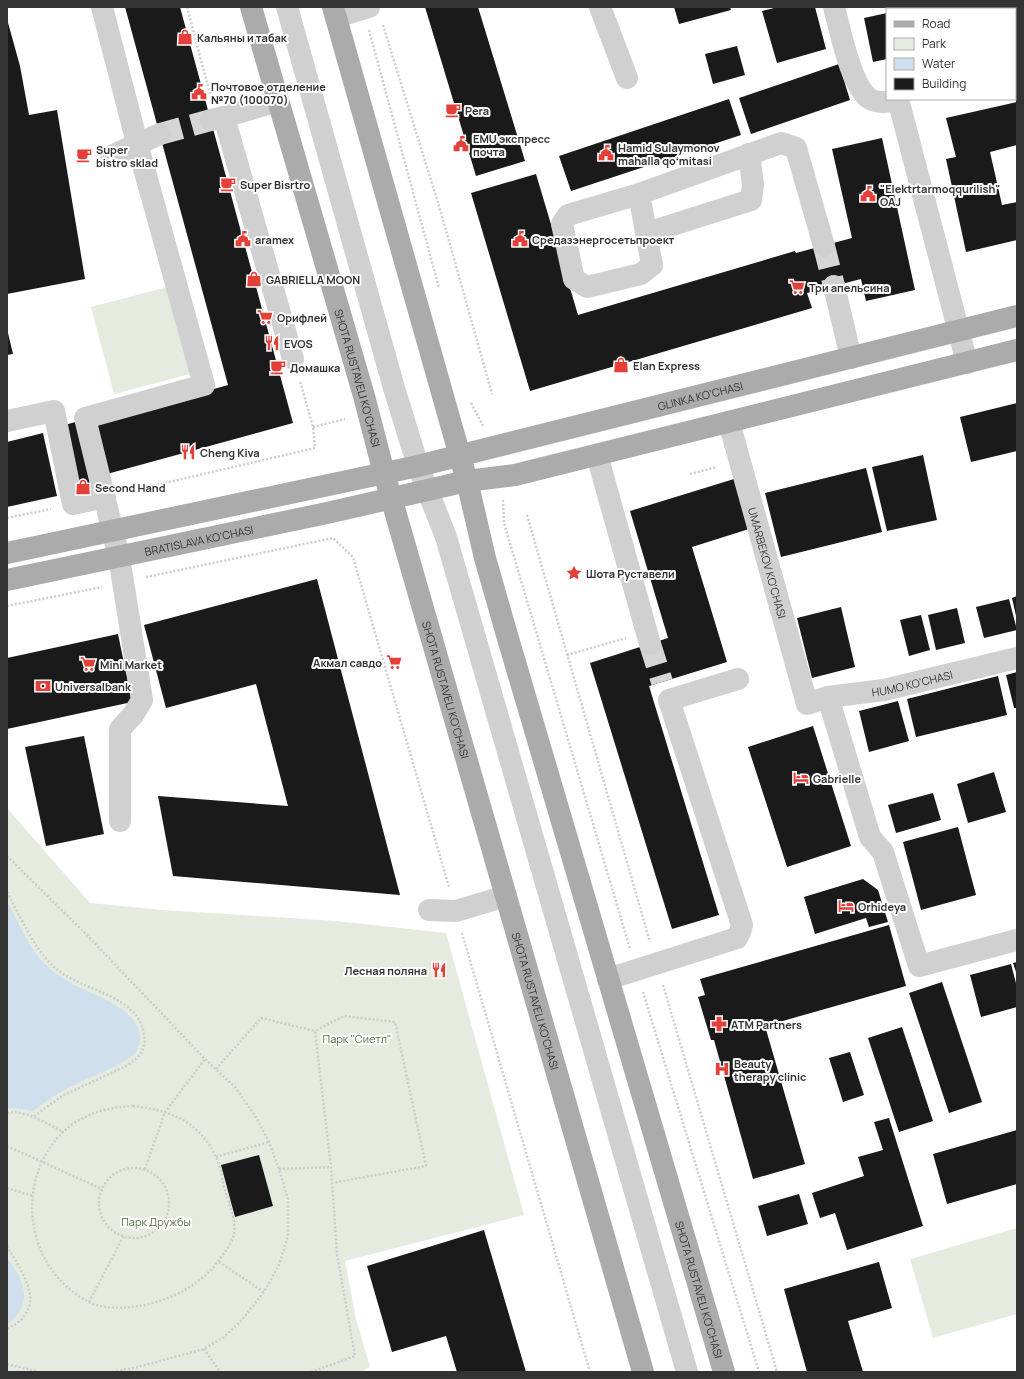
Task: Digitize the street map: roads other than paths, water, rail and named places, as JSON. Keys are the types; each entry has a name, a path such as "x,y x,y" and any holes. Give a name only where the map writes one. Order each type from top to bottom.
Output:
{"main road":[{"name":"SHOTA RUSTAVELI KO'CHASI","path":"251,7 366,402 384,473 643,1372"},
{"name":"SHOTA RUSTAVELI KO'CHASI","path":"334,12 467,481 485,558 724,1372"},
{"name":"GLINKA KO'CHASI","path":"384,473 494,447 1017,316"},
{"path":"391,497 467,481 515,476 1017,350"},
{"path":"7,553 384,473"},
{"name":"BRATISLAVA KO'CHASI","path":"7,580 326,513 391,497"}],"street":[{"path":"102,7 137,143 204,385 85,418 105,497 118,557 142,700 133,715 120,729 120,821"},
{"path":"287,7 394,388 433,488 687,1372"},
{"path":"301,7 424,464"},
{"path":"600,7 626,78"},
{"path":"834,7 851,67 862,91 871,99 880,102 894,100"},
{"path":"334,12 371,13"},
{"path":"898,100 967,362"},
{"path":"278,101 217,118 293,359"},
{"path":"111,156 137,143 160,134"},
{"path":"639,194 652,265 641,274 587,287 574,278 562,224 568,215 639,194 781,143 796,148 824,246"},
{"path":"646,233 751,200 753,185 749,154"},
{"path":"834,286 851,358"},
{"path":"7,421 54,411 73,504 105,497"},
{"name":"UMARBEKOV KO'CHASI","path":"729,422 807,704"},
{"path":"597,455 648,638"},
{"path":"433,488 458,534 562,912 695,1372"},
{"name":"HUMO KO'CHASI","path":"807,704 828,697 884,690 1017,658"},
{"path":"608,979 737,938 740,932 742,925 665,691 738,679"},
{"path":"828,697 870,837 883,852 918,966 1017,940"},
{"path":"429,910 456,911 506,896"}],"water":[{"path":"7,902 29,943 39,958 56,974 123,1010 137,1027 140,1038 137,1051 128,1059 63,1091 33,1111 7,1108"},
{"path":"7,1258 22,1283 24,1300 16,1316 7,1324"}],"tunnel":[{"path":"160,134 211,120"},
{"path":"824,246 834,286"},
{"path":"650,644 662,682"}],"place":[{"name":"Кальяны и табак","path":"185,37"},
{"name":"Почтовое отделение №70 (100070)","path":"199,92"},
{"name":"Pera","path":"453,110"},
{"name":"EMU экспресс почта","path":"461,144"},
{"name":"Hamid Sulaymonov mahalla qoʻmitasi","path":"606,153"},
{"name":"Super bistro sklad","path":"84,155"},
{"name":"Super Bisrtro","path":"228,184"},
{"name":"\"Elektrtarmoqqurilish\" OAJ","path":"868,194"},
{"name":"aramex","path":"243,239"},
{"name":"Средазэнергосетьпроект","path":"520,239"},
{"name":"GABRIELLA MOON","path":"254,279"},
{"name":"Три апельсина","path":"797,287"},
{"name":"Орифлей","path":"265,317"},
{"name":"EVOS","path":"272,343"},
{"name":"Elan Express","path":"621,365"},
{"name":"Домашка","path":"278,367"},
{"name":"Cheng Kiva","path":"188,452"},
{"name":"Second Hand","path":"83,487"},
{"name":"Шота Руставели","path":"574,573"},
{"name":"Акмал савдо","path":"394,662"},
{"name":"Mini Market","path":"88,664"},
{"name":"Universalbank","path":"43,686"},
{"name":"Gabrielle","path":"801,778"},
{"name":"Orhideya","path":"846,906"},
{"name":"Лесная поляна","path":"439,970"},
{"name":"ATM Partners","path":"719,1024"},
{"name":"Beauty therapy clinic","path":"722,1069"}],"park label":[{"name":"Парк \"Сиетл\"","path":"357,1038"},
{"name":"Парк Дружбы","path":"156,1221"}]}
